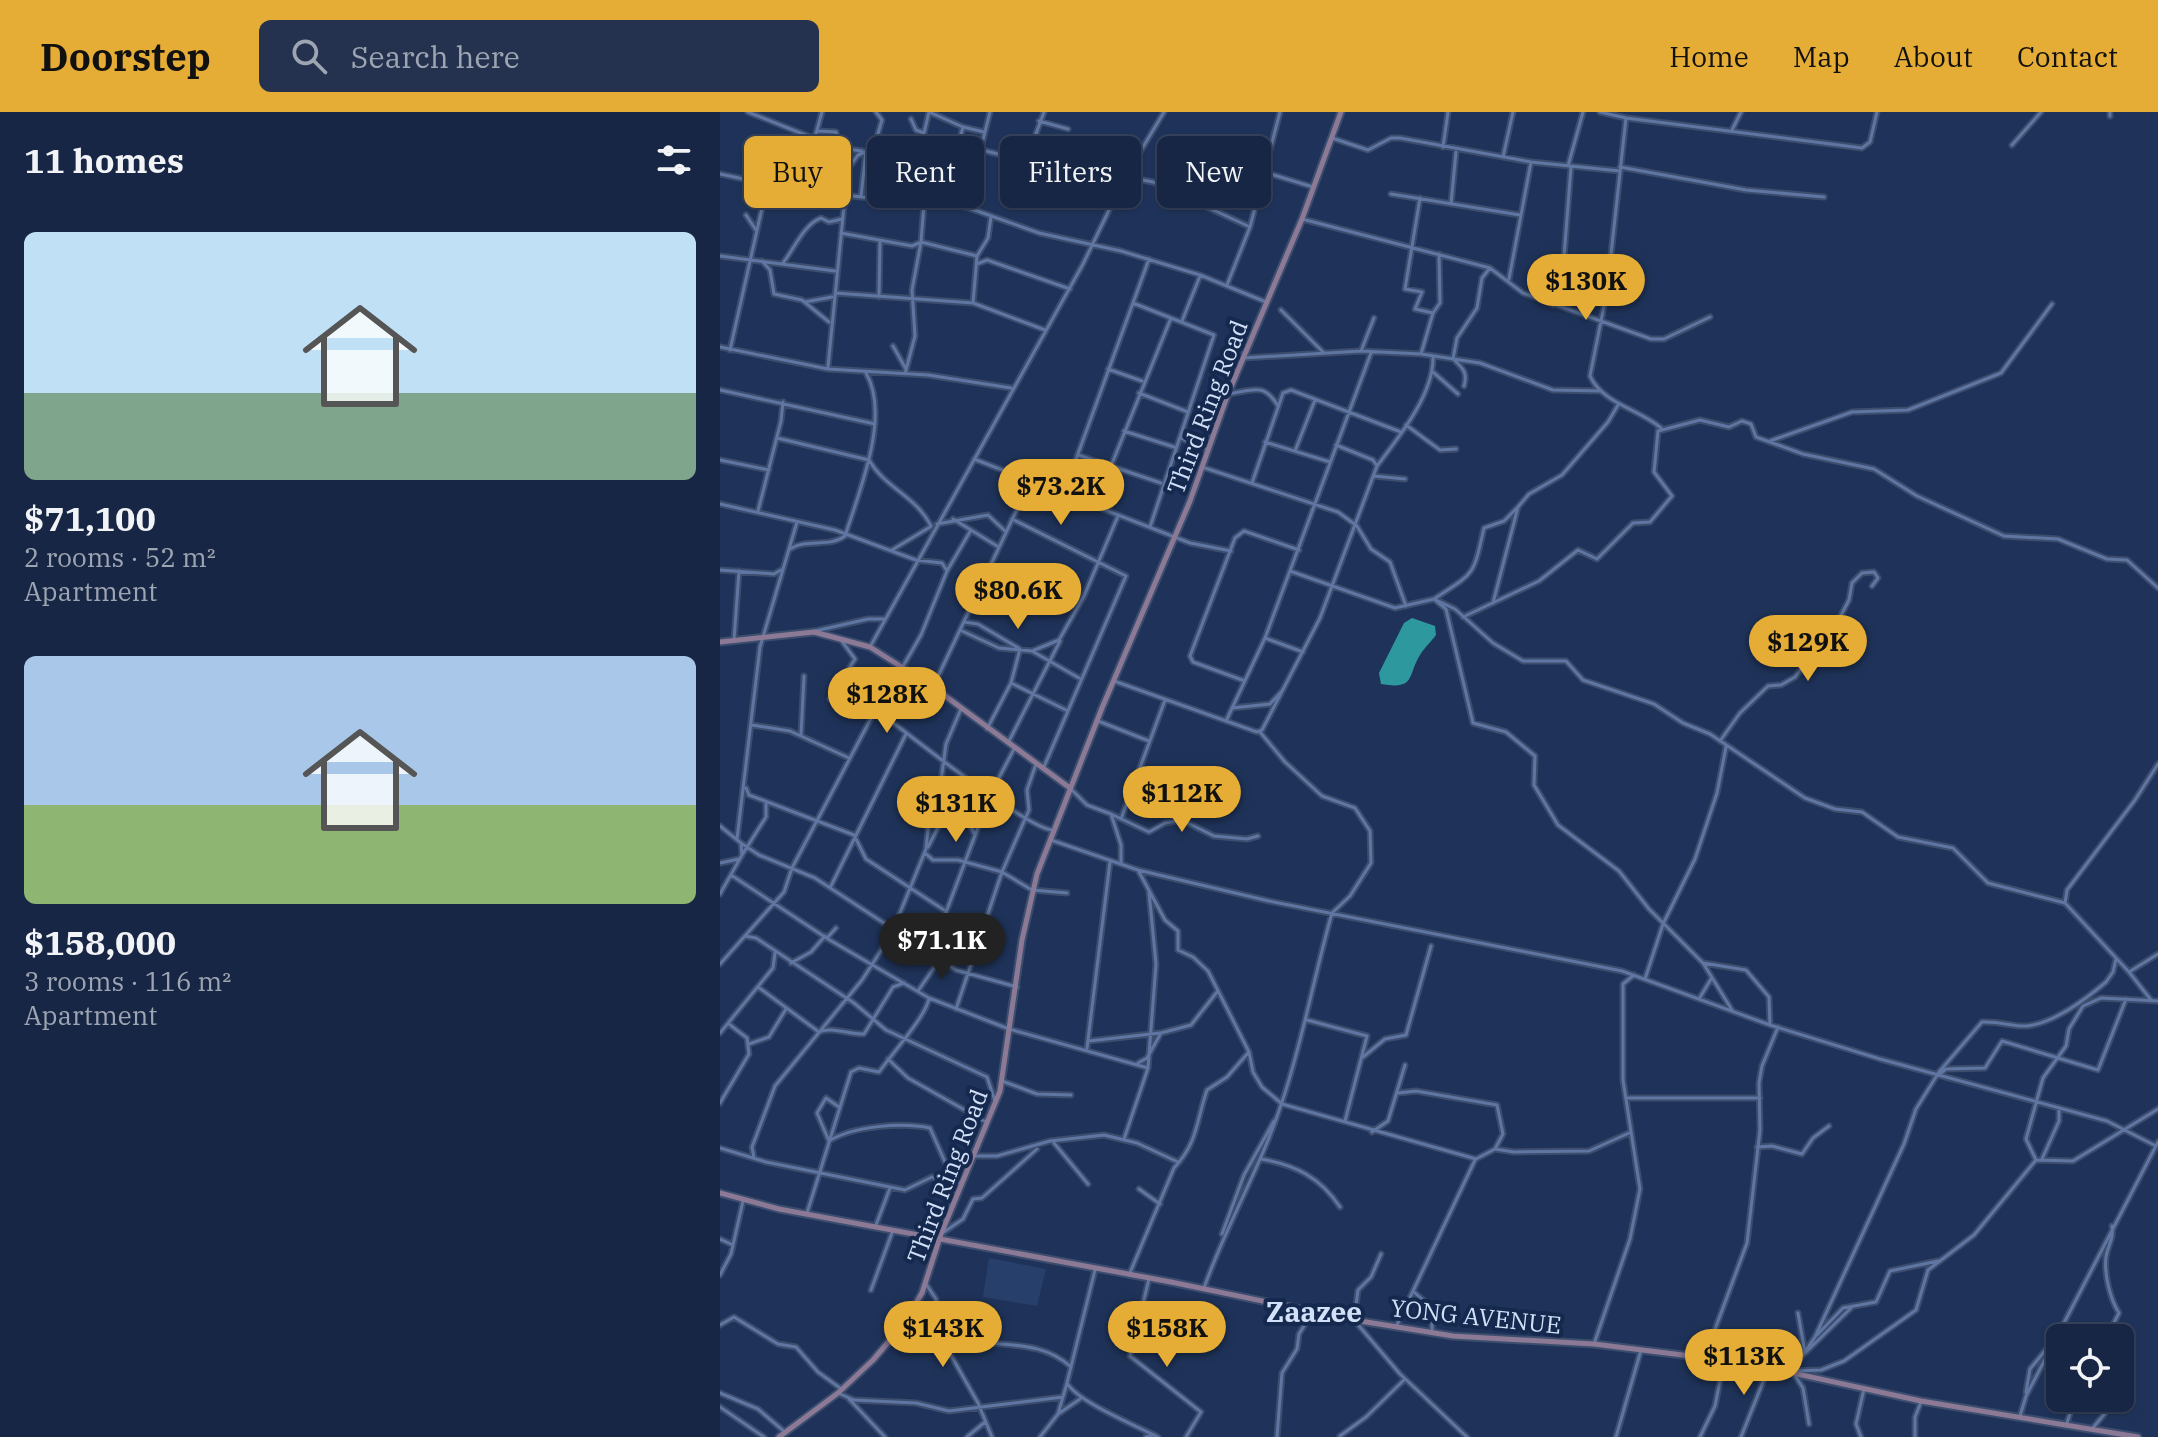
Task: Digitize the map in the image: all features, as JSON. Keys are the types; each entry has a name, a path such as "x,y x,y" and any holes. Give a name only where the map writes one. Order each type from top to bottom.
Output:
{"street":[{"path":"748,112 808,136"},
{"path":"814,136 822,112"},
{"path":"876,112 882,120 877,136"},
{"path":"923,136 929,112 963,127 984,132"},
{"path":"983,136 990,112"},
{"path":"1034,136 1044,112"},
{"path":"1141,151 1164,112"},
{"path":"1271,151 1280,112"},
{"name":"Third Ring Road","path":"779,1437 840,1391 903,1325 926,1284 940,1236 1002,1081 1032,890 1070,788 1175,537 1228,394 1302,219 1341,112"},
{"path":"1443,147 1448,112"},
{"path":"1503,157 1513,112"},
{"path":"1553,305 1563,270 1570,166 1583,112"},
{"path":"1600,112 1626,118 1862,148 1870,142 1877,112"},
{"path":"1732,130 1741,112"},
{"path":"2012,145 2041,112"},
{"path":"1626,118 1607,291 1590,376 1618,405 1644,413 1661,428 1672,430 1700,420 1729,427 1742,421 1751,424 1756,437 1803,454 1874,469 1917,496 2004,536 2058,539 2107,559 2127,560 2158,588"},
{"path":"911,119 916,130 924,133"},
{"path":"1039,121 1068,129"},
{"path":"961,136 963,127"},
{"path":"815,131 836,132 837,136"},
{"path":"1332,138 1368,150 1391,138 1400,138 1531,162 1620,169 1746,190 1824,197"},
{"path":"851,149 867,150"},
{"path":"851,165 858,155 867,150"},
{"path":"861,197 867,150"},
{"path":"1451,204 1456,150"},
{"path":"1509,279 1531,162"},
{"path":"720,174 744,180"},
{"path":"1271,174 1313,187"},
{"path":"1141,180 1250,227"},
{"path":"1391,194 1520,215"},
{"path":"851,196 867,198"},
{"path":"1420,198 1409,248 1405,289 1422,292 1415,309 1433,313"},
{"path":"730,350 762,208"},
{"path":"828,369 843,208"},
{"path":"906,371 915,336 913,298 924,208"},
{"path":"968,208 1200,275 1268,302"},
{"path":"870,647 933,525 1070,289 1110,208"},
{"path":"1227,285 1256,208"},
{"path":"746,215 756,230"},
{"path":"973,303 977,256 988,238 991,217"},
{"path":"783,263 791,248 801,241 809,224 821,218 829,222 842,219"},
{"path":"1302,219 1490,268 1509,279 1523,293 1651,339 1664,339 1710,317"},
{"path":"841,233 912,246 921,242 977,256"},
{"path":"879,297 880,241"},
{"path":"1421,354 1433,313 1440,303 1439,254"},
{"path":"720,256 836,271"},
{"path":"1063,495 1149,259"},
{"path":"977,264 987,260 1070,289"},
{"path":"762,261 770,270 774,294 805,302 830,323"},
{"path":"1453,359 1457,338 1477,308 1482,278 1490,268"},
{"path":"1182,321 1200,275"},
{"path":"805,302 834,295 973,303 1045,330"},
{"path":"1133,303 1214,335 1150,527"},
{"path":"1770,441 1852,412 1908,410 2001,373 2052,304"},
{"path":"1281,310 1324,353"},
{"path":"1111,466 1171,318"},
{"path":"1361,351 1374,318"},
{"path":"893,346 906,371"},
{"path":"720,347 828,369 866,373 906,371 1011,388"},
{"path":"1243,358 1361,351 1421,354 1480,363 1553,390 1604,391"},
{"path":"1226,721 1265,638 1371,353"},
{"path":"1260,732 1288,684 1333,588 1377,466 1406,425 1433,372 1433,356"},
{"path":"1453,359 1463,368 1467,378 1464,386"},
{"path":"1108,369 1143,381"},
{"path":"1433,372 1458,394"},
{"path":"788,551 797,545 836,542 846,535 869,460 875,424 870,381 866,373"},
{"path":"1228,394 1259,388 1271,393 1278,406"},
{"path":"720,390 875,424"},
{"path":"1252,483 1283,393 1291,390 1401,432"},
{"path":"1139,393 1188,412"},
{"path":"1295,451 1315,400"},
{"path":"758,511 783,402"},
{"path":"1290,571 1395,608 1434,599 1467,580 1476,568 1484,528 1504,521 1529,494 1568,469 1608,422 1618,405"},
{"path":"1406,425 1440,450 1456,449"},
{"path":"1463,617 1539,581 1578,550 1597,559 1633,523 1650,522 1661,513 1672,496 1654,472 1661,428"},
{"path":"1124,431 1175,447"},
{"path":"1179,437 1207,449"},
{"path":"777,438 869,460 879,476 916,503 933,525"},
{"path":"1265,442 1330,462"},
{"path":"1336,445 1373,460 1377,466"},
{"path":"1078,455 1162,484"},
{"path":"974,459 1029,483 1175,537 1231,551"},
{"path":"720,460 769,470"},
{"path":"1200,466 1338,512 1357,526 1371,549 1394,569 1406,606"},
{"path":"1374,476 1405,479"},
{"path":"933,687 1029,483"},
{"path":"720,504 797,521 916,560 942,563 947,571"},
{"path":"1493,603 1518,507"},
{"path":"892,550 933,525 953,519 988,515 1005,531"},
{"path":"1006,744 1018,729 1031,695 1084,596 1118,516"},
{"path":"953,519 998,547"},
{"path":"1012,519 1123,573 1126,579 1079,678 1043,769"},
{"path":"737,839 760,647 797,521"},
{"path":"720,964 788,887 792,868 849,758 921,635 947,571 971,530"},
{"path":"1246,681 1193,662 1190,656 1231,551 1240,531 1299,550"},
{"path":"720,570 774,574 781,570"},
{"path":"734,640 739,571"},
{"path":"1720,741 1740,713 1768,686 1781,685 1795,677 1819,649 1849,600 1851,586 1858,576 1874,572 1878,578 1872,586"},
{"path":"1434,599 1523,661 1566,661 1578,677 1654,704 1720,741 1805,798 1835,809 1862,812 1893,835 1953,848 1988,883 2065,903 2151,1000"},
{"path":"1434,599 1446,609 1473,723 1506,732 1535,756 1534,785 1558,825 1619,871 1663,924 1703,963 1732,1010"},
{"path":"720,642 814,632 868,619 885,619"},
{"path":"964,622 978,624 1020,649"},
{"path":"960,630 999,648 1032,651 1079,678"},
{"path":"814,632 870,647 902,667 1070,788 1087,805 1149,832 1172,820 1182,820 1214,836 1247,839 1258,836"},
{"path":"838,637 855,659 830,699 838,702 856,699"},
{"path":"1032,651 1062,637"},
{"path":"1265,638 1303,652"},
{"path":"987,729 1011,683 1020,649"},
{"path":"1075,673 1083,672"},
{"path":"801,735 804,676"},
{"path":"1114,681 1260,732 1285,762 1322,796 1355,808 1370,831 1371,863 1350,896 1332,913 1315,972 1307,1020 1282,1104 1260,1159 1220,1241"},
{"path":"1011,683 1066,710"},
{"path":"1232,708 1270,704 1288,684"},
{"path":"1121,819 1165,700"},
{"path":"879,704 883,715 1025,818 1054,830"},
{"path":"961,709 942,758 941,781 923,809 928,829 926,851 933,860 965,862 1002,872 1032,890 1067,893"},
{"path":"1098,721 1149,741"},
{"path":"751,725 770,725 801,735 849,758"},
{"path":"830,888 907,733"},
{"path":"1645,979 1663,924 1695,859 1717,793 1726,747"},
{"path":"931,952 974,834 1014,749"},
{"path":"956,1009 1002,872 1025,818 1030,800 1027,790 1036,764"},
{"path":"2065,903 2067,890 2135,800 2158,764"},
{"path":"745,785 749,795 819,820 856,838 866,859 944,910"},
{"path":"743,799 749,795"},
{"path":"930,795 970,825 974,834"},
{"path":"720,894 766,817 765,802"},
{"path":"754,1158 752,1147 775,1086 873,965 891,935 926,851 948,808"},
{"path":"1111,814 1121,845 1121,863"},
{"path":"720,826 753,852 830,888 966,974 1017,987"},
{"path":"1051,840 1138,870 1634,975 1770,1025 1880,1059 2107,1121 2156,1143 2062,1324"},
{"path":"741,843 741,857"},
{"path":"720,863 741,857"},
{"path":"1087,1048 1110,861"},
{"path":"1138,870 1165,920 1178,931 1178,950 1202,964 1249,1052 1253,1072 1262,1087 1282,1104 1476,1159"},
{"path":"731,875 826,937 929,998 1009,1029 1087,1048 1148,1068"},
{"path":"1124,1139 1148,1068 1156,964 1149,890"},
{"path":"753,925 756,938"},
{"path":"790,964 811,952 836,928"},
{"path":"745,936 756,938 790,964 903,1037 987,1077 995,1102"},
{"path":"1363,1057 1389,1037 1406,1035 1431,946"},
{"path":"720,1033 773,968 775,953"},
{"path":"720,954 727,956"},
{"path":"2129,972 2158,954"},
{"path":"918,991 940,959"},
{"path":"1792,1371 1815,1337 1904,1144 1916,1109 1940,1073 1982,1022 2006,1021 2023,1027 2043,1023 2106,982 2113,972 2116,959"},
{"path":"1703,963 1746,970 1769,997 1770,1025"},
{"path":"1594,1344 1617,1283 1640,1189 1626,1098 1623,984 1634,975"},
{"path":"1699,999 1712,978"},
{"path":"819,1032 825,1028 864,1034 893,987 904,983"},
{"path":"758,987 819,1032"},
{"path":"1089,1041 1161,1033 1191,1025 1217,992"},
{"path":"807,1213 817,1173 853,1070 859,1068 877,1073 903,1037 916,1026 929,998"},
{"path":"2036,1160 2026,1139 2036,1100 2043,1078 2066,1046 2069,1029 2083,1006 2101,998 2158,1001"},
{"path":"1940,1073 1946,1069 1985,1068 2002,1041 2098,1070 2126,999"},
{"path":"749,1044 769,1037 786,1009"},
{"path":"1307,1020 1365,1033 1368,1040 1345,1123"},
{"path":"720,1103 749,1054 747,1038 728,1023"},
{"path":"1704,1359 1747,1243 1762,1066 1778,1027"},
{"path":"1138,1063 1148,1056 1161,1033"},
{"path":"1129,1275 1174,1168 1185,1159 1199,1128 1207,1090 1227,1077 1249,1052"},
{"path":"888,1059 908,1078 986,1122"},
{"path":"1372,1132 1388,1121 1405,1065"},
{"path":"1002,1081 1037,1094 1071,1095"},
{"path":"1398,1093 1416,1091 1497,1105 1503,1134 1495,1149"},
{"path":"829,1141 817,1113 826,1098 839,1107"},
{"path":"1626,1098 1760,1098"},
{"path":"2042,1159 2059,1121 2059,1108"},
{"path":"1792,1371 1821,1370 1844,1361 1908,1317 1916,1310 1928,1270 1974,1235 2036,1160 2073,1161 2158,1109"},
{"path":"1204,1288 1244,1175 1276,1118"},
{"path":"829,1141 870,1128 901,1124 930,1128 953,1180"},
{"path":"1757,1147 1772,1146 1802,1154 1813,1138 1829,1126"},
{"path":"1396,1327 1476,1159 1495,1149 1581,1153 1629,1133"},
{"path":"940,1236 963,1219 973,1199 982,1198 1046,1142 1093,1136 1124,1139 1180,1162"},
{"path":"1054,1143 1088,1184"},
{"path":"742,1154 752,1147"},
{"path":"720,1148 890,1188 905,1190 932,1177 960,1183"},
{"path":"971,1155 986,1158 1038,1148"},
{"path":"1260,1159 1287,1163 1306,1172 1340,1207"},
{"path":"875,1227 890,1188"},
{"path":"1139,1189 1160,1204"},
{"name":"YONG AVENUE","path":"720,1193 743,1201 875,1227 940,1236 1095,1270 1204,1288 1354,1320 1432,1333 1594,1344 1725,1360 1792,1371 1921,1401 2138,1437"},
{"path":"720,1275 733,1245 743,1201"},
{"path":"2112,1226 2114,1238 2106,1254 2107,1278 2119,1313 2113,1324"},
{"path":"871,1290 893,1230"},
{"path":"720,1239 733,1245"},
{"path":"1381,1254 1371,1277 1358,1290 1354,1320 1398,1371 1467,1437"},
{"path":"1815,1337 1843,1308 1876,1302 1890,1271 1942,1260"},
{"path":"1058,1414 1095,1270"},
{"path":"1149,1279 1130,1356 1201,1412 1186,1437"},
{"path":"926,1284 936,1299 938,1326 992,1437"},
{"path":"1414,1292 1432,1308 1432,1333"},
{"path":"1805,1353 1853,1306"},
{"path":"1277,1437 1282,1373 1313,1310"},
{"path":"1798,1313 1805,1353"},
{"path":"720,1325 734,1317 778,1344 796,1347 885,1437"},
{"path":"938,1326 959,1338 1036,1346 1071,1367"},
{"path":"1616,1437 1641,1350"},
{"path":"2019,1419 2030,1369 2046,1350"},
{"path":"2026,1396 2046,1355"},
{"path":"1700,1437 1715,1406 1725,1360"},
{"path":"1741,1437 1769,1367"},
{"path":"1398,1371 1399,1382"},
{"path":"1792,1371 1803,1388 1809,1424"},
{"path":"1340,1436 1366,1417 1399,1382 1406,1379"},
{"path":"1067,1383 1080,1399 1111,1411 1156,1436"},
{"path":"1861,1437 1856,1424 1864,1389"},
{"path":"720,1393 758,1409 786,1433"},
{"path":"849,1399 916,1403 949,1411 1063,1397"},
{"path":"1040,1437 1058,1414 1080,1399"},
{"path":"1915,1437 1915,1417 1921,1401"},
{"path":"720,1407 764,1437"},
{"path":"2066,1426 2070,1412"},
{"path":"2092,1429 2106,1412"},
{"path":"967,1437 985,1422"},
{"path":"1139,1437 1140,1428"},
{"path":"1146,1437 1156,1436"}],"shaded area":[{"path":"1412,618 1435,626 1436,635 1422,652 1409,680 1400,685 1381,684 1379,673 1404,623"},
{"path":"989,1258 1046,1269 1037,1306 983,1297"}],"district":[{"name":"Zaazee","path":"1314,1311"}]}
